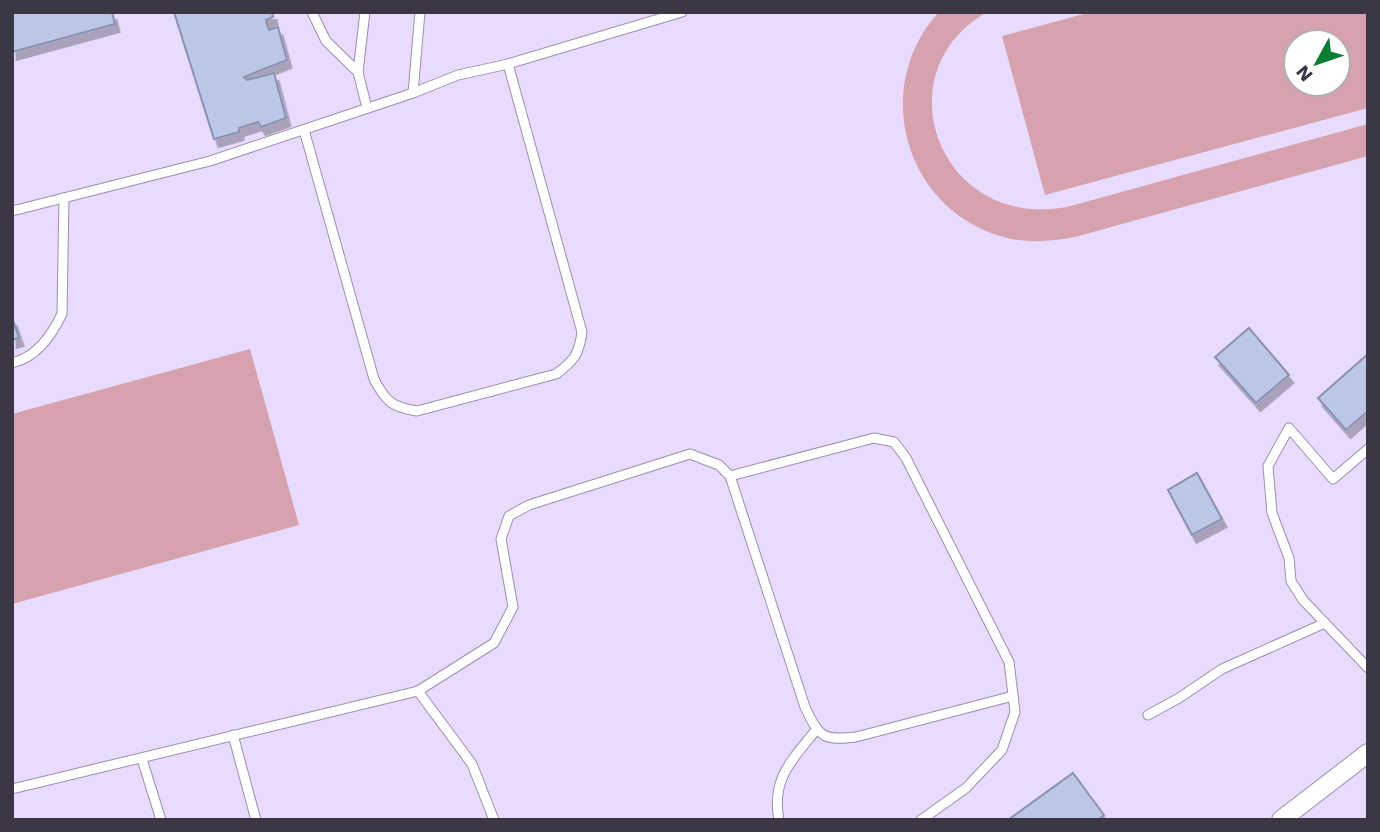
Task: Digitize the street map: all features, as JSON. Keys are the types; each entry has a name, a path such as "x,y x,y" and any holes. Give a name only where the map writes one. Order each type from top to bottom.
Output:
{"street":[{"path":"1281,820 1368,753"}],"lane":[{"path":"312,12 326,41 358,72"},
{"path":"365,12 358,72 367,108"},
{"path":"413,93 420,12"},
{"path":"12,211 211,160 413,93 458,75 508,64 682,12"},
{"path":"304,130 374,379 384,397 398,408 418,411 556,374 569,365 579,350 582,332 508,64"},
{"path":"12,363 21,361 41,347 62,314 64,198"},
{"path":"1368,449 1333,479 1289,428 1268,466 1272,513 1289,558 1291,581 1303,600 1368,668"},
{"path":"730,476 874,438 894,442 906,458 1009,662 1015,712 1002,750 966,788 921,820"},
{"path":"12,789 418,691 494,643 513,607 501,539 509,516 529,505 690,454 719,465 730,476 805,707 816,730 834,740 856,737 1013,696"},
{"path":"1148,715 1222,669 1325,623"},
{"path":"418,691 472,764 494,820"},
{"path":"779,820 775,800 786,768 816,730"},
{"path":"233,735 256,820"},
{"path":"142,759 161,820"}],"shaded area":[{"path":"939,12 987,12 955,39 937,71 932,106 939,141 957,172 986,195 1022,208 1067,207 1368,124 1368,156 1075,237 1043,241 1011,239 975,226 946,205 924,178 909,146 903,112 906,77 917,43"},
{"path":"1091,12 1368,12 1368,108 1045,195 1002,36"},
{"path":"250,349 299,525 12,604 12,414"}],"building":[{"path":"12,12 112,12 115,24 12,52"},
{"path":"174,12 272,12 273,17 266,20 269,30 278,27 287,60 244,77 247,80 274,73 286,118 261,127 258,122 239,128 239,132 214,139"},
{"path":"12,317 19,338 12,340"},
{"path":"1249,328 1289,375 1256,403 1215,357"},
{"path":"1368,354 1368,411 1346,430 1318,398"},
{"path":"1197,473 1222,519 1192,535 1168,490"},
{"path":"1073,773 1104,815 1098,820 1008,820"}]}
